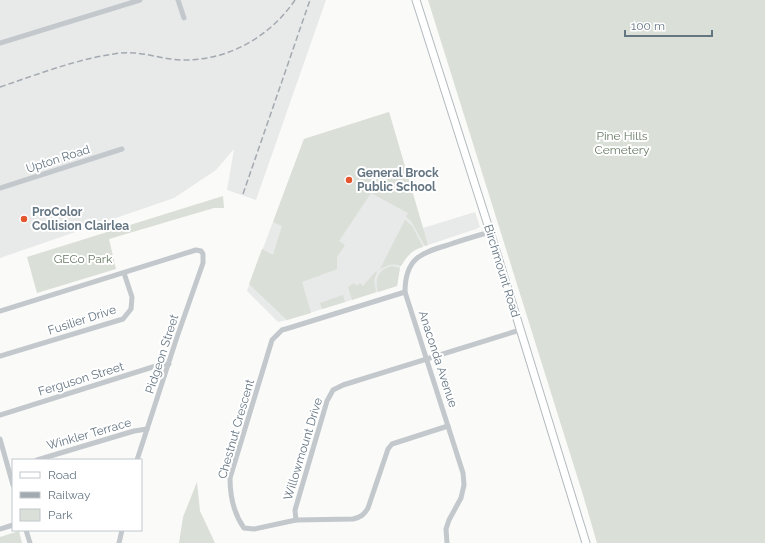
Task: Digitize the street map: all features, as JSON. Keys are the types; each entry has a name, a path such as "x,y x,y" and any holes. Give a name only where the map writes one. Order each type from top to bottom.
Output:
{"main road":[{"name":"Birchmount Road","path":"416,0 490,232 586,543"}],"street":[{"path":"0,43 140,0"},
{"path":"178,0 184,18"},
{"name":"Upton Road","path":"0,188 122,149"},
{"name":"Anaconda Avenue","path":"447,543 446,529 449,520 461,498 464,485 463,472 405,292 406,279 413,262 420,255 434,248 490,232"},
{"name":"Pidgeon Street","path":"124,273 196,250 201,251 203,254 203,263 137,459"},
{"path":"0,311 124,273"},
{"name":"Fusilier Drive","path":"0,356 123,319 131,309 132,297 124,273"},
{"name":"Chestnut Crescent","path":"405,292 282,330 272,340 230,478 230,489 237,518 244,528 254,530 296,520 353,520 360,517 368,508 388,449 392,444 448,426"},
{"name":"Willowmount Drive","path":"296,520 295,510 297,502 327,401 333,390 342,385 520,330"},
{"name":"Ferguson Street","path":"0,416 169,364"},
{"name":"Winkler Terrace","path":"40,459 134,431 147,429"},
{"path":"0,439 11,468"},
{"path":"0,529 12,525"},
{"path":"26,531 30,543"},
{"path":"118,543 122,531"}],"shaded area":[{"path":"0,0 326,0 256,200 227,190 234,149 216,170 174,198 0,258"},
{"name":"General Brock Public School","path":"389,112 423,228 475,212 480,227 416,249 408,255 400,267 397,286 278,322 247,291 304,139"}],"green space":[{"name":"Pine Hills Cemetery","path":"428,0 765,0 765,543 597,543"},
{"name":"General Brock Public School","path":"389,112 428,245 425,246 411,221 406,217 408,213 371,193 339,241 345,245 337,257 337,269 302,282 311,313 287,320 249,284 262,249 273,255 282,226 273,222 304,139"},
{"name":"GECo Park","path":"223,196 224,208 214,208 109,239 116,269 37,293 27,257"},
{"path":"405,220 412,226 423,247 410,254 401,266 390,265 380,269"},
{"path":"392,266 400,268 397,286 378,292 377,279 379,275 388,267"},
{"path":"376,271 374,280 376,292 352,300 348,287 354,283 357,286 360,283 363,286"},
{"path":"343,295 345,302 322,309 320,303"},
{"path":"197,482 200,511 215,543 179,543 183,517"},
{"path":"19,531 22,543 0,543 0,537"}],"railway":[{"path":"0,87 44,72 105,55 136,53 181,60 215,56 246,45 260,36 285,14 295,0"},
{"path":"243,194 310,0"}],"place":[{"name":"General Brock Public School","path":"349,180"},
{"name":"ProColor Collision Clairlea","path":"24,219"}]}
